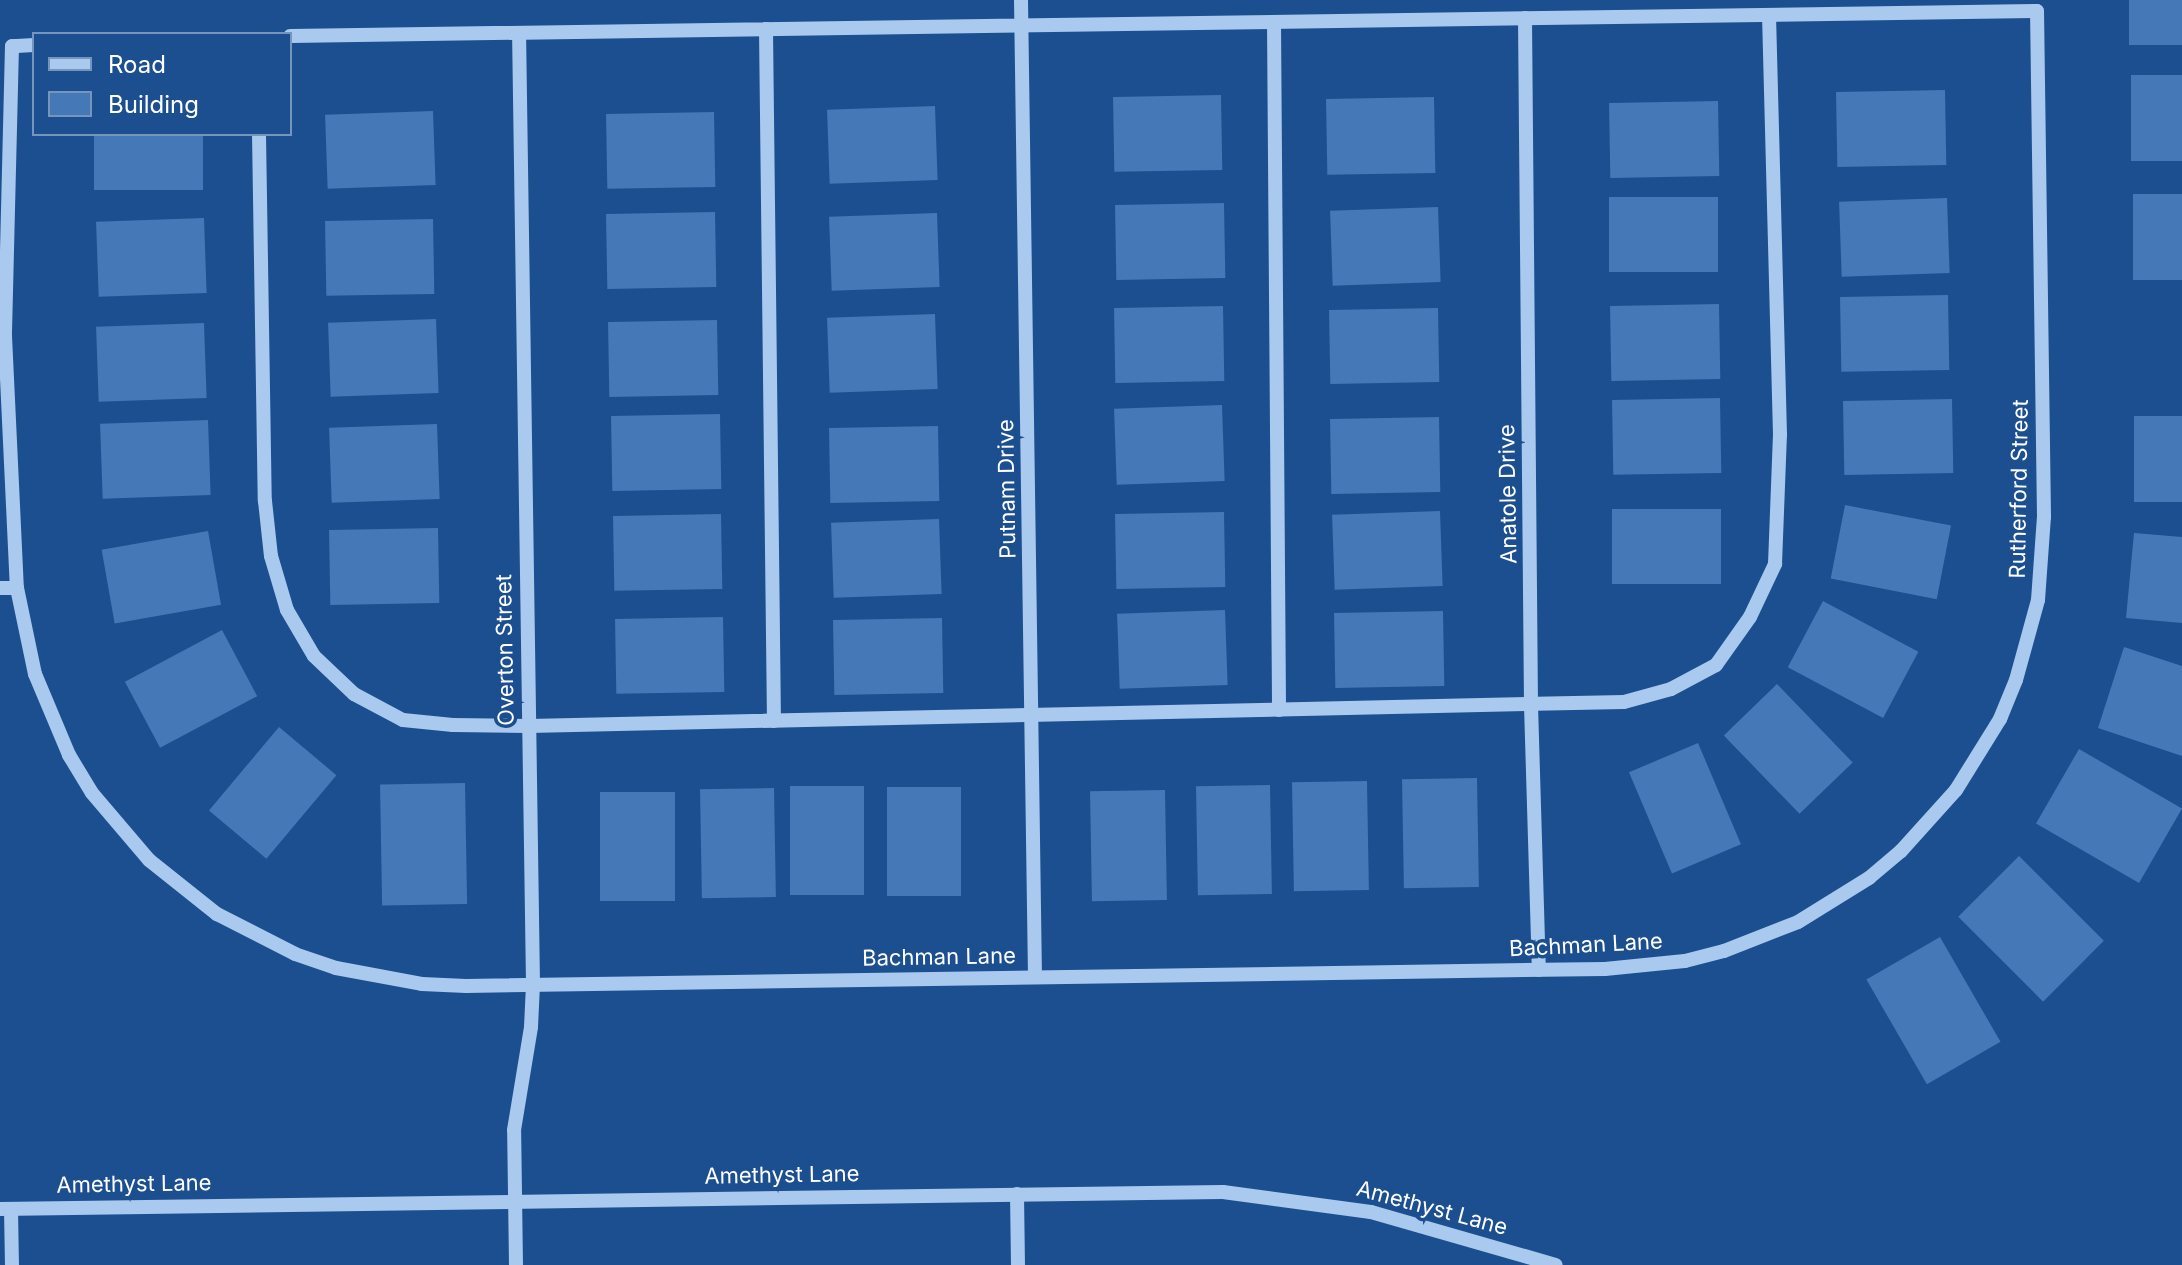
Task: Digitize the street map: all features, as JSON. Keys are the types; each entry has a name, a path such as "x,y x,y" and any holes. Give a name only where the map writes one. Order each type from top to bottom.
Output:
{"street":[{"name":"Putnam Drive","path":"1021,0 1035,977"},
{"name":"Rutherford Street","path":"1769,15 2037,11 2044,517 2039,587 2029,641 2000,719 1956,790 1930,822 1869,878 1798,922"},
{"path":"259,136 265,501 271,556 287,610 314,656 354,694 403,720 453,725 529,726 1624,702 1671,689 1716,665 1750,617 1775,564 1780,435 1769,15 292,36"},
{"name":"Anatole Drive","path":"1525,18 1531,705 1539,970"},
{"path":"1274,22 1279,710"},
{"path":"766,29 774,721"},
{"name":"Overton Street","path":"516,1265 515,1118 528,1044 533,984 519,33"},
{"name":"Bachman Lane","path":"32,45 12,46 2,336 17,588 23,632 50,715 92,793 119,827 149,860 217,914 295,954 336,968 422,984 1539,970 1645,967 1685,961 1749,943 1798,922"},
{"path":"0,588 17,588"},
{"name":"Amethyst Lane","path":"6,1209 1223,1192 1298,1199 1371,1212 1556,1265"},
{"path":"1017,1194 1018,1265"},
{"path":"6,1209 12,1265"}],"building":[{"path":"2129,0 2182,0 2182,45 2129,45"},
{"path":"2131,75 2182,75 2182,161 2131,161"},
{"path":"1945,90 1946,165 1837,167 1836,92"},
{"path":"1221,95 1222,170 1114,172 1113,97"},
{"path":"1434,97 1435,173 1327,175 1326,99"},
{"path":"1718,101 1719,176 1610,178 1609,103"},
{"path":"935,106 938,180 830,184 827,110"},
{"path":"433,111 436,185 328,189 325,115"},
{"path":"714,112 715,187 607,189 606,114"},
{"path":"94,136 203,136 203,190 94,190"},
{"path":"2133,194 2182,194 2182,280 2133,280"},
{"path":"1609,197 1718,197 1718,272 1609,272"},
{"path":"1947,198 1950,273 1842,277 1839,202"},
{"path":"1224,203 1225,278 1116,280 1115,205"},
{"path":"1438,207 1441,282 1333,286 1330,211"},
{"path":"715,212 716,287 607,289 606,214"},
{"path":"937,213 940,287 832,291 829,217"},
{"path":"204,218 207,293 99,297 96,222"},
{"path":"433,219 434,294 326,296 325,221"},
{"path":"1948,295 1949,370 1841,372 1840,297"},
{"path":"1719,304 1720,379 1611,381 1610,306"},
{"path":"1223,306 1224,381 1115,383 1114,308"},
{"path":"1438,308 1439,382 1330,384 1329,310"},
{"path":"935,314 938,389 830,393 827,318"},
{"path":"436,319 439,393 331,397 328,323"},
{"path":"717,320 718,395 609,397 608,322"},
{"path":"204,323 207,398 99,402 96,327"},
{"path":"1720,398 1721,473 1613,475 1612,400"},
{"path":"1952,399 1953,473 1844,475 1843,401"},
{"path":"1222,405 1225,481 1117,485 1114,409"},
{"path":"720,414 721,489 612,491 611,416"},
{"path":"2134,416 2182,416 2182,502 2134,502"},
{"path":"1439,417 1440,492 1331,494 1330,419"},
{"path":"208,420 211,495 103,499 100,424"},
{"path":"437,424 440,499 332,503 329,428"},
{"path":"938,426 939,501 830,503 829,428"},
{"path":"1845,505 1951,526 1937,599 1831,579"},
{"path":"1612,509 1721,509 1721,584 1612,584"},
{"path":"1440,511 1443,586 1335,590 1332,515"},
{"path":"1224,512 1225,587 1116,589 1115,514"},
{"path":"721,514 722,589 614,591 613,516"},
{"path":"939,519 942,594 834,598 831,523"},
{"path":"438,528 439,603 330,605 329,530"},
{"path":"208,531 221,605 115,624 102,550"},
{"path":"2134,533 2182,537 2182,623 2126,618"},
{"path":"1823,601 1918,652 1883,718 1788,667"},
{"path":"1225,610 1228,685 1120,689 1117,614"},
{"path":"1443,611 1444,686 1335,688 1334,613"},
{"path":"723,617 724,692 616,694 615,619"},
{"path":"942,618 943,693 834,695 833,620"},
{"path":"222,630 257,696 160,748 125,682"},
{"path":"2124,647 2182,666 2182,756 2098,728"},
{"path":"1777,684 1853,762 1799,814 1724,735"},
{"path":"279,727 336,775 266,859 209,810"},
{"path":"1698,743 1741,844 1672,874 1629,772"},
{"path":"2079,749 2182,808 2139,883 2036,823"},
{"path":"1477,778 1479,887 1404,888 1402,779"},
{"path":"1367,781 1369,890 1294,891 1292,782"},
{"path":"465,783 467,904 382,905 380,784"},
{"path":"1270,785 1272,894 1198,895 1196,786"},
{"path":"790,786 864,786 864,895 790,895"},
{"path":"887,787 961,787 961,896 887,896"},
{"path":"774,788 776,897 702,898 700,789"},
{"path":"1165,790 1167,900 1092,901 1090,791"},
{"path":"600,792 675,792 675,901 600,901"},
{"path":"2019,856 2104,941 2043,1002 1958,917"},
{"path":"1940,937 2000,1042 1927,1084 1866,980"}]}
